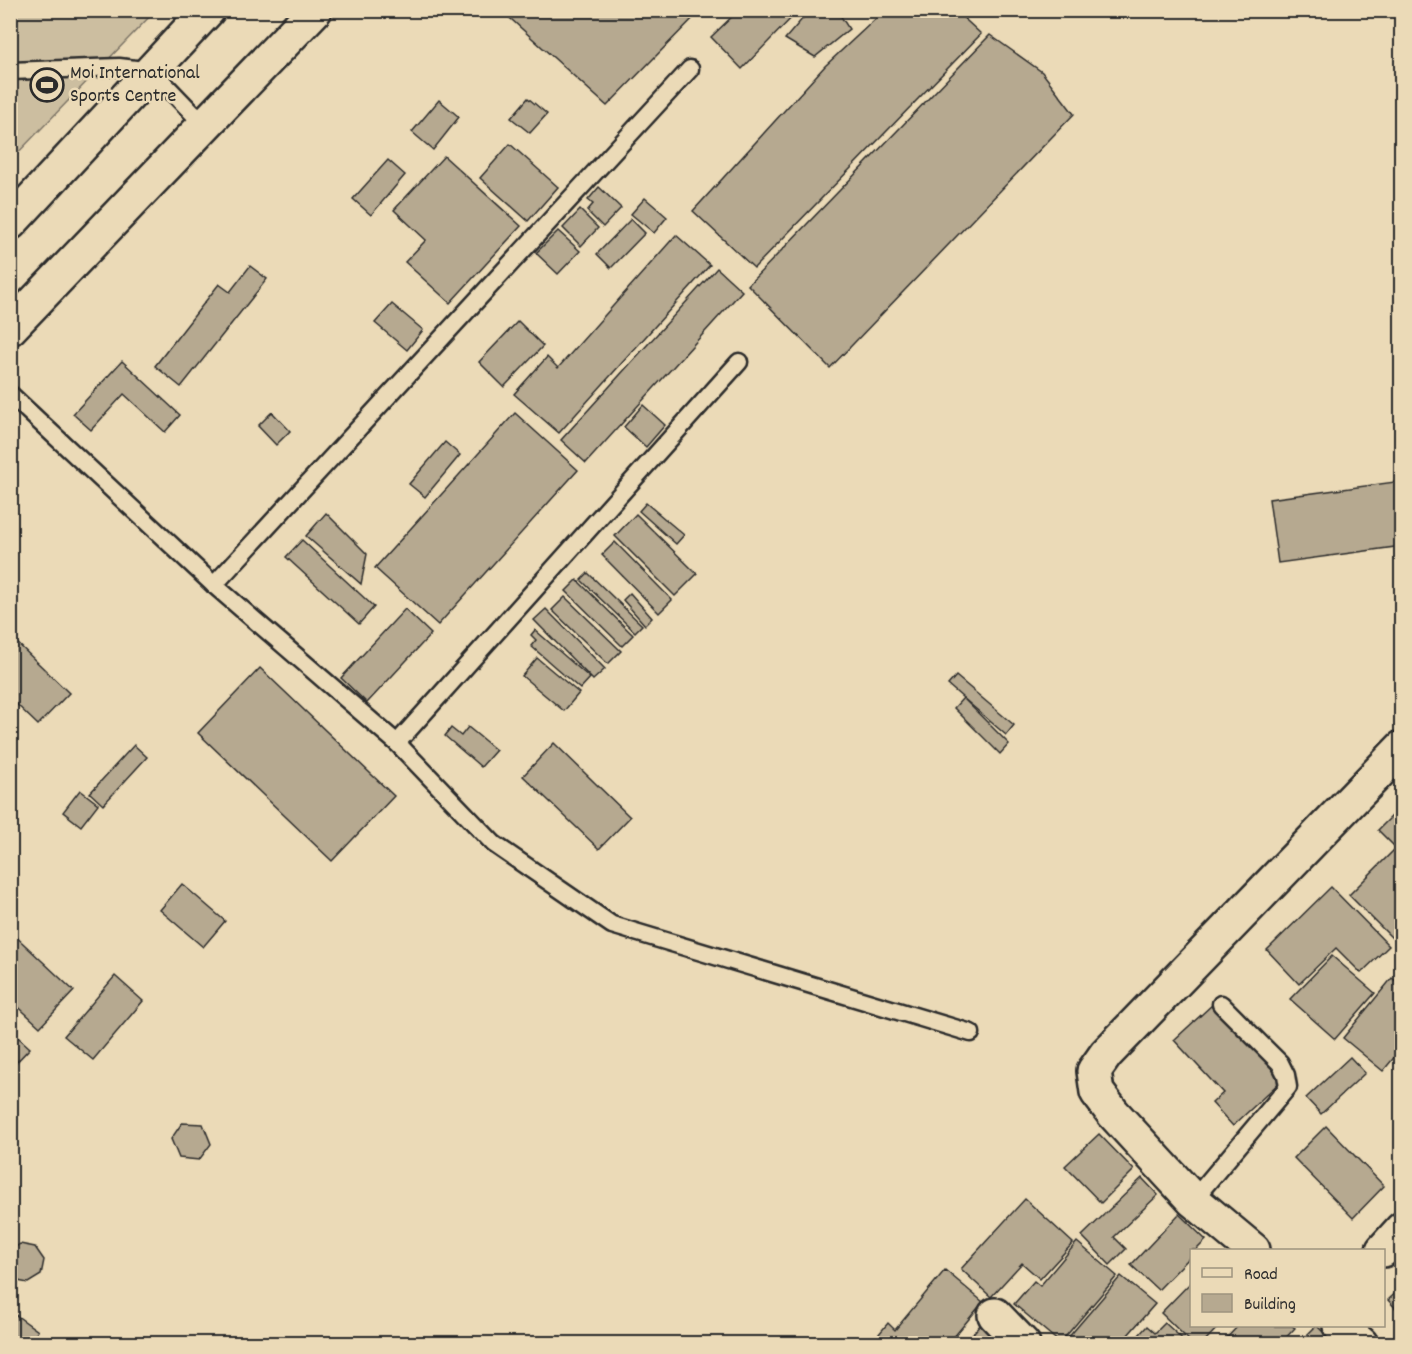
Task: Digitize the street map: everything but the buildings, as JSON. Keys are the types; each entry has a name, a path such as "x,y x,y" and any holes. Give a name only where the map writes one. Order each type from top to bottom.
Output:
{"street":[{"path":"10,223 208,10"},
{"path":"10,327 315,10"},
{"path":"1251,1249 1193,1200 1113,1113 1097,1092 1094,1071 1106,1054 1401,748"},
{"path":"1385,1249 1401,1229"},
{"path":"995,1315 1023,1344"},
{"path":"1341,1327 1361,1344"}],"lane":[{"path":"10,71 119,67 152,71 204,125"},
{"path":"214,585 690,69"},
{"path":"397,743 739,362"},
{"path":"10,394 214,585 397,743 494,844 612,926 971,1034"},
{"path":"1193,1200 1288,1087 1286,1075 1280,1063 1221,1004"}],"shaded area":[{"name":"Moi International Sports Centre","path":"11,11 155,11 11,160"}],"place":[{"name":"Moi International Sports Centre","path":"47,85"}]}
